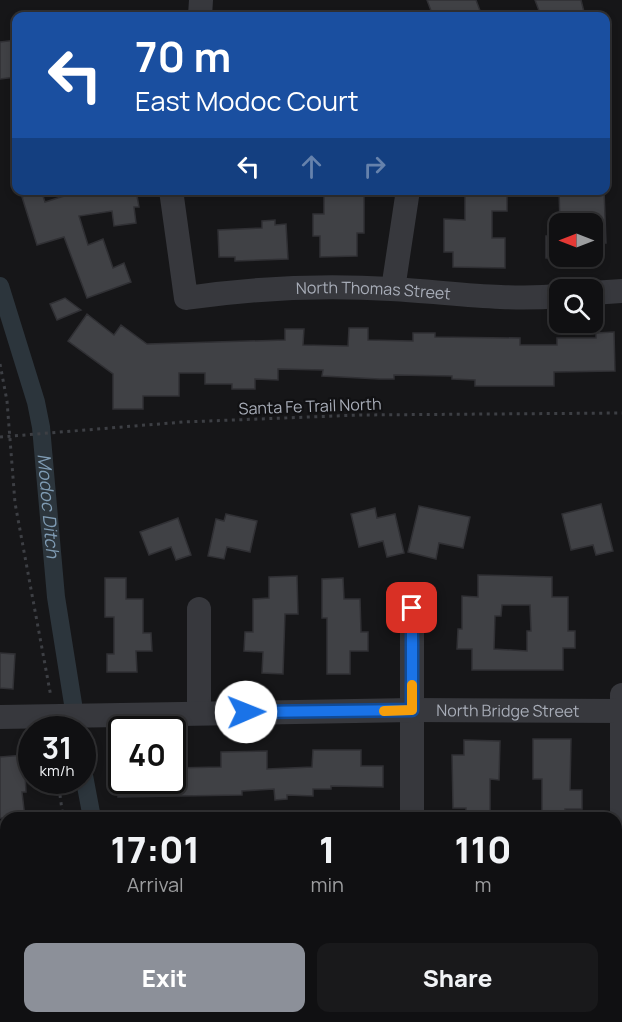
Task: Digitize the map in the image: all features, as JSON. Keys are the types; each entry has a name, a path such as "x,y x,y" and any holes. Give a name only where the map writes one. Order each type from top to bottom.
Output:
{"street":[{"name":"North Thomas Street","path":"172,195 186,298 260,289 393,289 476,298 549,296"},
{"path":"393,289 407,195"},
{"path":"603,292 622,291"},
{"path":"412,608 412,812"},
{"path":"199,609 199,713"},
{"path":"622,695 622,894"},
{"name":"North Bridge Street","path":"0,717 51,706 103,714 412,710 622,711"}],"path":[{"path":"0,364 10,436 17,514 51,706"},
{"name":"Santa Fe Trail North","path":"0,437 183,422 360,415 622,413"},
{"path":"60,794 62,812"}],"building":[{"path":"427,0 476,0 480,12 432,12"},
{"path":"535,0 581,0 584,12 540,12"},
{"path":"12,40 12,78 0,79 0,42"},
{"path":"43,195 45,202 67,195 137,195 139,207 134,207 136,223 114,226 112,211 79,216 88,245 103,239 113,268 124,263 131,282 87,298 64,237 37,245 22,197"},
{"path":"324,195 364,195 364,233 357,233 357,256 320,257 320,236 313,236 313,214 324,214"},
{"path":"465,195 507,195 507,211 492,211 492,238 505,238 505,268 453,267 453,252 444,252 444,219 465,220"},
{"path":"559,195 604,195 606,243 603,243 603,213 560,213"},
{"path":"275,220 275,225 286,224 288,259 235,261 235,257 219,257 218,230 262,228 262,221"},
{"path":"546,236 549,236 549,258 546,258"},
{"path":"65,298 81,310 57,320 50,304"},
{"path":"87,314 114,335 121,325 147,344 285,340 285,329 304,329 303,345 348,346 349,328 368,328 368,340 413,341 413,333 435,333 435,337 520,338 520,345 557,345 557,338 596,338 596,333 614,332 615,371 554,372 554,386 475,386 475,380 452,379 452,376 394,375 394,379 379,379 322,376 323,370 278,369 278,380 255,379 255,389 232,389 232,384 205,384 205,373 179,373 179,396 143,396 143,409 113,409 113,374 68,341"},
{"path":"601,504 613,551 596,555 593,545 571,550 562,514"},
{"path":"419,506 470,517 463,548 439,543 436,559 408,552"},
{"path":"375,508 377,518 395,514 404,553 387,557 383,541 359,547 351,514"},
{"path":"226,514 257,521 250,552 227,547 224,559 208,556 216,519 224,521"},
{"path":"178,518 191,555 176,560 171,547 149,555 140,532"},
{"path":"478,575 552,577 552,597 568,597 568,631 575,631 575,648 563,648 563,670 472,670 472,649 457,649 458,629 462,629 462,596 478,597","holes":["502,605 530,605 531,631 527,631 527,651 494,649 495,616 501,616"]},
{"path":"297,576 298,614 285,614 283,674 262,673 263,652 244,651 245,632 253,632 253,599 269,598 269,577"},
{"path":"105,578 126,578 126,599 143,599 143,633 151,633 152,651 136,651 137,672 107,672 107,654 114,654 114,617 105,617"},
{"path":"343,578 344,599 360,599 361,632 368,632 368,651 350,651 350,674 327,674 327,618 322,618 322,579"},
{"path":"0,653 15,654 13,689 0,688"},
{"path":"533,739 571,739 570,790 582,790 582,809 542,812 542,779 533,779"},
{"path":"464,740 500,741 499,780 490,779 490,812 466,812 466,808 453,808 452,755 464,755"},
{"path":"313,750 361,750 361,766 383,766 383,787 331,786 331,789 313,789 313,796 287,795 287,799 275,800 274,789 242,791 242,795 118,797 118,794 186,794 186,768 221,767 221,752 267,751 267,769 312,767"},
{"path":"18,756 18,794 22,794 24,812 0,812 0,757"}],"waterway":[{"name":"Modoc Ditch","path":"0,286 36,402 41,427 56,597 75,716"},
{"name":"Modoc Ditch","path":"87,794 91,812"}],"slow traffic":[{"path":"384,711 412,710 412,685"}],"route":[{"path":"246,712 412,710 412,608"}]}
